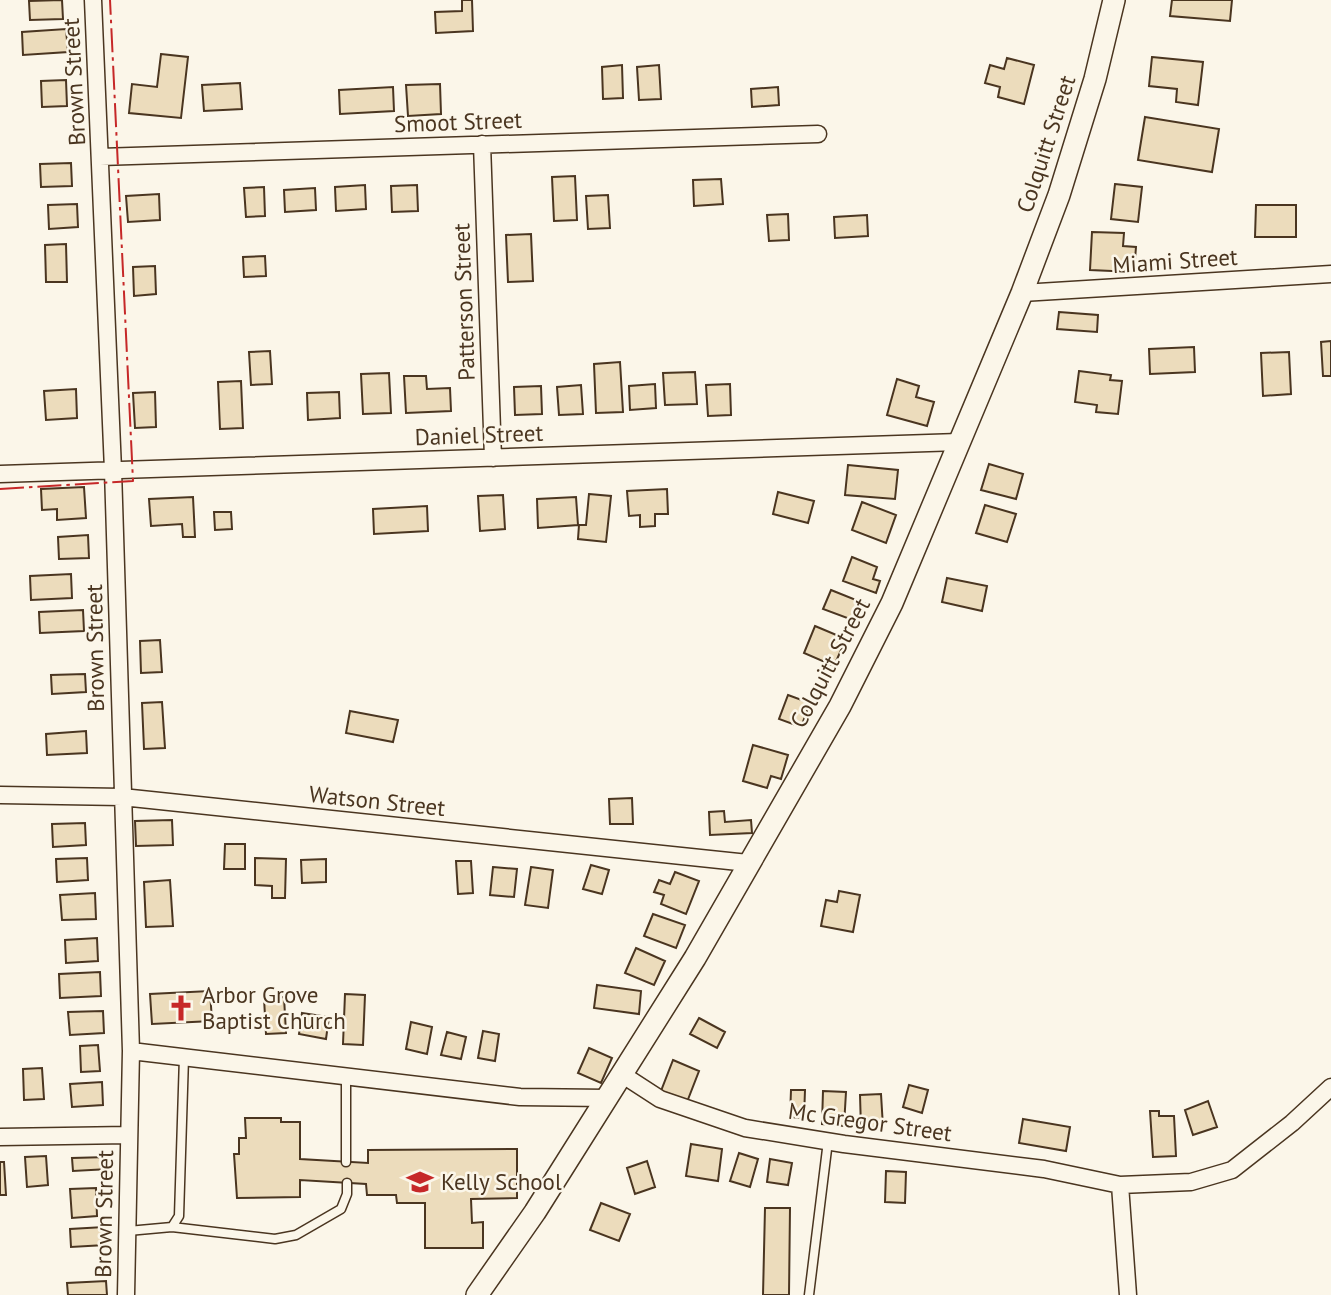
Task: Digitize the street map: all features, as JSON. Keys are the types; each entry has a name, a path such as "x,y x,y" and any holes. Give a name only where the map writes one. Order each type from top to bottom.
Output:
{"street":[{"name":"Brown Street","path":"93,0 113,470 131,1051 126,1295"},
{"name":"Colquitt Street","path":"477,1295 535,1212 695,958 840,706 880,626 1022,293 1059,195 1095,79 1114,0"},
{"name":"Smoot Street","path":"100,157 818,134"},
{"name":"Patterson Street","path":"482,144 493,458"},
{"name":"Miami Street","path":"1022,293 1331,274"},
{"name":"Daniel Street","path":"0,474 960,442"},
{"name":"Watson Street","path":"0,795 122,797 748,863"},
{"path":"131,1051 520,1097 607,1098"},
{"name":"Mc Gregor Street","path":"623,1075 660,1099 745,1128 1044,1169 1121,1185 1191,1182 1232,1170 1292,1123 1331,1087"},
{"path":"0,1138 128,1135"},
{"path":"1121,1185 1128,1295"}],"lane":[{"path":"172,1227 179,1216 184,1056"},
{"path":"346,1076 346,1162"},
{"path":"809,1295 828,1141"},
{"path":"128,1231 172,1227 275,1239 296,1235 341,1209 347,1194 347,1183"}],"building":[{"path":"62,0 63,19 30,20 29,1"},
{"path":"462,0 472,0 473,31 436,33 435,12 462,11"},
{"path":"1172,0 1232,0 1230,21 1170,16"},
{"path":"66,29 68,52 23,55 22,32"},
{"path":"161,54 188,57 181,118 129,113 132,84 157,87"},
{"path":"1152,57 1203,62 1198,105 1176,102 1177,89 1149,86"},
{"path":"1007,58 1034,65 1024,104 998,97 1000,87 985,83 990,65 1004,69"},
{"path":"622,65 623,98 603,99 602,67"},
{"path":"659,65 661,99 639,100 637,67"},
{"path":"66,80 67,106 42,107 41,81"},
{"path":"240,83 242,109 204,111 202,85"},
{"path":"440,84 441,114 408,116 406,85"},
{"path":"393,87 394,111 340,114 339,90"},
{"path":"778,87 779,105 752,107 751,89"},
{"path":"1145,117 1219,129 1212,172 1138,160"},
{"path":"71,163 72,186 41,187 40,164"},
{"path":"575,176 577,220 554,221 552,177"},
{"path":"721,179 723,204 694,206 693,180"},
{"path":"1115,184 1142,187 1138,222 1111,219"},
{"path":"365,185 366,209 336,211 335,187"},
{"path":"417,185 418,211 392,212 391,186"},
{"path":"264,187 265,216 246,217 244,188"},
{"path":"315,188 316,210 285,212 284,190"},
{"path":"159,194 160,220 128,222 126,196"},
{"path":"608,195 610,228 588,229 586,196"},
{"path":"77,204 78,227 49,229 48,205"},
{"path":"1256,205 1296,205 1296,237 1255,237"},
{"path":"788,214 789,240 769,241 767,215"},
{"path":"867,215 868,236 835,238 834,217"},
{"path":"1092,232 1124,233 1123,246 1136,247 1134,272 1090,270"},
{"path":"531,234 533,281 508,282 506,235"},
{"path":"66,244 67,282 46,282 45,245"},
{"path":"265,256 266,276 244,277 243,257"},
{"path":"155,266 156,294 134,296 133,267"},
{"path":"1059,312 1098,315 1097,332 1057,329"},
{"path":"1331,341 1331,376 1323,376 1321,342"},
{"path":"1194,347 1195,372 1150,374 1149,349"},
{"path":"270,351 272,384 251,385 249,352"},
{"path":"1289,352 1291,394 1263,396 1261,353"},
{"path":"620,362 623,412 596,413 594,364"},
{"path":"1079,371 1111,375 1110,380 1122,381 1118,414 1096,412 1097,405 1075,402"},
{"path":"695,372 697,404 665,405 663,373"},
{"path":"389,373 391,413 363,414 361,374"},
{"path":"404,376 426,376 427,389 450,388 451,411 406,413"},
{"path":"897,379 919,386 916,397 934,402 927,426 887,415"},
{"path":"241,381 243,428 220,429 218,382"},
{"path":"655,384 656,408 630,410 629,386"},
{"path":"730,384 731,415 708,416 706,385"},
{"path":"581,385 583,414 559,415 557,387"},
{"path":"541,386 542,414 515,415 514,387"},
{"path":"76,389 77,418 46,420 44,391"},
{"path":"155,392 156,427 135,428 133,393"},
{"path":"339,392 340,418 308,420 307,393"},
{"path":"989,464 1023,474 1016,499 981,490"},
{"path":"848,465 898,470 895,499 845,495"},
{"path":"84,487 86,518 57,520 57,509 42,510 41,489"},
{"path":"667,489 668,514 655,514 655,526 640,527 640,515 629,516 627,491"},
{"path":"778,492 814,501 808,523 773,514"},
{"path":"589,494 611,496 606,542 578,539 579,525 586,525"},
{"path":"503,495 505,529 480,531 478,496"},
{"path":"193,497 195,537 183,537 182,524 151,526 149,499"},
{"path":"576,497 578,525 538,528 537,499"},
{"path":"862,502 896,515 886,543 852,530"},
{"path":"985,505 1016,514 1007,542 976,533"},
{"path":"427,506 428,531 374,534 373,509"},
{"path":"214,512 231,512 232,529 215,530"},
{"path":"88,535 89,558 59,559 58,537"},
{"path":"852,557 877,567 873,579 880,581 876,593 843,581"},
{"path":"71,574 72,598 31,600 30,576"},
{"path":"947,578 987,586 982,611 942,602"},
{"path":"831,590 866,604 858,622 823,609"},
{"path":"83,610 84,631 40,633 39,612"},
{"path":"815,626 846,639 834,666 804,653"},
{"path":"160,640 162,672 141,673 140,641"},
{"path":"85,674 86,692 52,694 51,675"},
{"path":"788,695 810,703 801,727 779,719"},
{"path":"162,702 165,748 144,749 142,703"},
{"path":"350,711 398,720 393,742 346,733"},
{"path":"86,731 87,753 47,755 46,734"},
{"path":"753,745 788,755 781,779 771,776 767,788 743,781"},
{"path":"632,798 633,824 610,824 609,799"},
{"path":"724,811 725,822 751,820 752,833 710,835 709,812"},
{"path":"172,820 173,845 136,846 135,821"},
{"path":"85,823 86,845 53,847 52,824"},
{"path":"225,844 245,844 245,869 224,869"},
{"path":"87,858 88,880 57,882 56,859"},
{"path":"255,858 286,859 285,898 272,898 272,886 255,885"},
{"path":"326,859 326,882 302,883 301,860"},
{"path":"456,861 471,861 473,893 458,894"},
{"path":"591,865 609,870 602,894 583,889"},
{"path":"493,867 517,869 514,897 490,895"},
{"path":"531,867 553,870 548,908 525,905"},
{"path":"675,872 699,881 686,914 661,904 664,895 654,892 659,880 670,884"},
{"path":"170,880 173,926 146,927 144,882"},
{"path":"839,891 860,895 853,932 821,926 826,900 837,902"},
{"path":"95,893 96,919 62,920 60,895"},
{"path":"653,914 685,925 676,948 644,936"},
{"path":"97,938 98,961 66,963 65,940"},
{"path":"636,948 665,961 654,985 625,973"},
{"path":"100,972 101,996 60,998 59,974"},
{"path":"597,985 641,991 639,1014 594,1008"},
{"name":"Arbor Grove Baptist Church","path":"210,991 212,1021 152,1024 150,994"},
{"path":"345,994 365,995 363,1045 343,1044"},
{"path":"284,997 286,1033 266,1034 264,998"},
{"path":"103,1011 104,1033 70,1035 68,1012"},
{"path":"302,1013 329,1017 326,1039 299,1034"},
{"path":"699,1018 725,1032 717,1048 690,1034"},
{"path":"411,1022 432,1027 427,1054 406,1049"},
{"path":"483,1031 499,1034 495,1061 478,1058"},
{"path":"447,1032 466,1037 461,1059 441,1055"},
{"path":"98,1045 100,1071 81,1072 80,1046"},
{"path":"589,1048 612,1058 601,1083 578,1073"},
{"path":"673,1060 699,1071 687,1102 661,1091"},
{"path":"42,1068 44,1099 24,1100 23,1069"},
{"path":"102,1082 103,1105 72,1107 70,1084"},
{"path":"909,1085 928,1090 922,1113 903,1107"},
{"path":"791,1090 805,1090 804,1118 790,1117"},
{"path":"823,1091 846,1092 844,1126 822,1124"},
{"path":"881,1094 883,1127 861,1128 860,1095"},
{"path":"1208,1101 1217,1127 1193,1135 1185,1110"},
{"path":"1150,1111 1159,1111 1159,1116 1174,1116 1176,1156 1153,1157"},
{"name":"Kelly School","path":"245,1118 281,1118 281,1122 300,1122 300,1159 368,1163 368,1150 517,1149 517,1198 471,1199 472,1223 483,1222 483,1248 425,1248 425,1203 397,1203 396,1195 367,1195 366,1184 300,1180 300,1197 237,1198 234,1154 239,1154 239,1138 246,1138"},
{"path":"1023,1119 1070,1127 1066,1151 1019,1143"},
{"path":"691,1144 722,1149 718,1181 686,1176"},
{"path":"739,1153 758,1159 750,1187 730,1181"},
{"path":"46,1156 48,1185 27,1187 25,1157"},
{"path":"108,1157 109,1169 73,1171 72,1158"},
{"path":"770,1159 792,1163 788,1185 767,1182"},
{"path":"647,1161 655,1187 635,1194 627,1168"},
{"path":"0,1162 4,1162 6,1195 0,1195"},
{"path":"886,1171 906,1172 905,1203 885,1202"},
{"path":"96,1188 97,1216 72,1218 70,1189"},
{"path":"601,1203 630,1214 619,1241 590,1230"},
{"path":"765,1208 790,1208 789,1295 763,1295"},
{"path":"104,1227 105,1245 71,1247 70,1229"},
{"path":"106,1281 107,1295 68,1295 67,1283"}],"power":[{"path":"0,489 133,481 110,0"}],"place":[{"name":"Arbor Grove Baptist Church","path":"181,1008"},
{"name":"Kelly School","path":"420,1182"}]}
